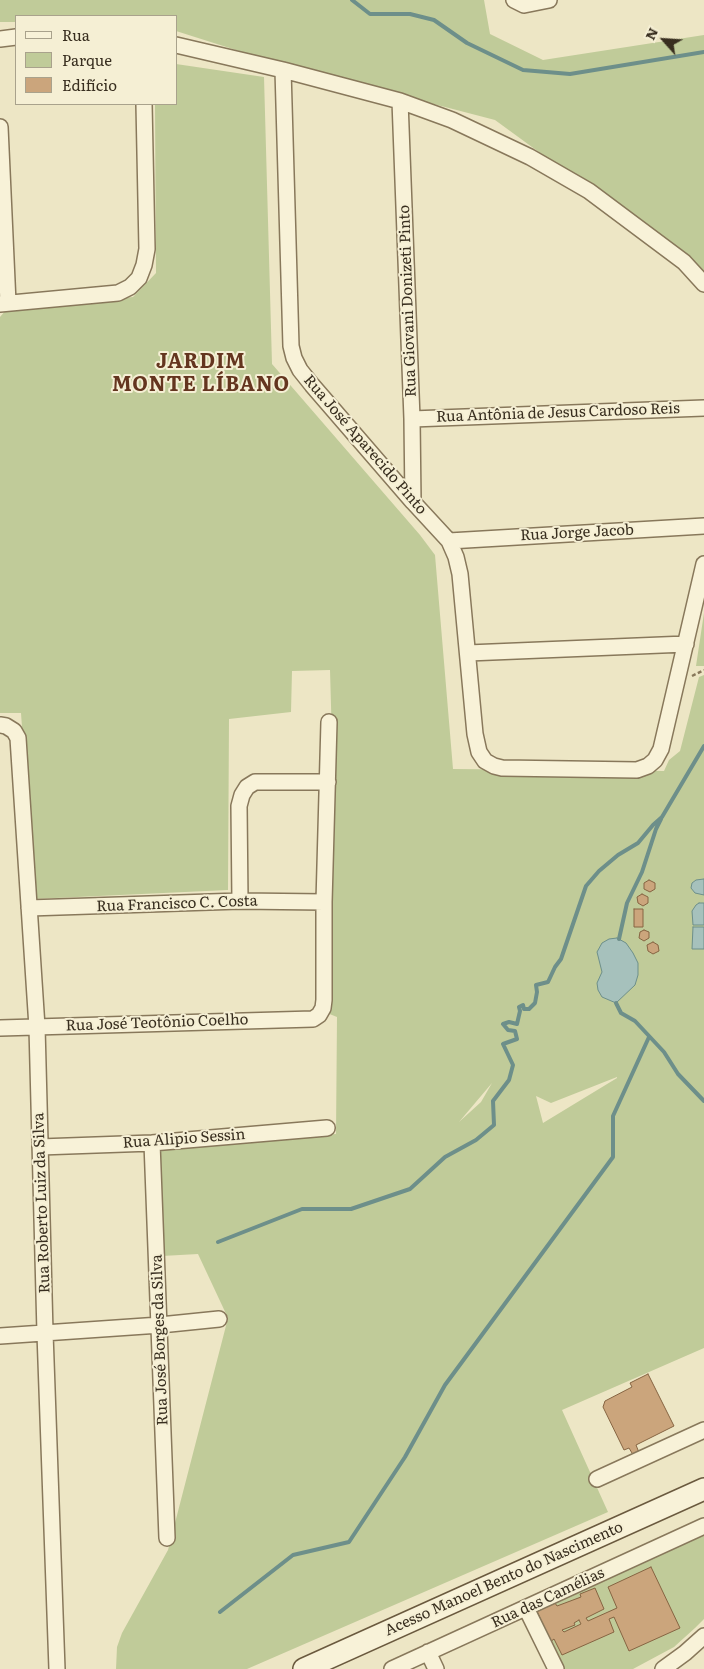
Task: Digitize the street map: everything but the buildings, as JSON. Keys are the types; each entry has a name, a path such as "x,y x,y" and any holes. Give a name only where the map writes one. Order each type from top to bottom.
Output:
{"main road":[{"name":"Acesso Manoel Bento do Nascimento","path":"312,1667 704,1489"}],"street":[{"path":"519,2 549,0"},
{"path":"0,39 15,38"},
{"path":"178,45 284,70 400,101 452,120 530,157 589,191 684,262 704,284"},
{"name":"Rua José Aparecido Pinto","path":"284,70 291,346 294,358 312,386 412,502 449,541 456,557 460,574 475,734 479,752 486,761 502,768 637,770 648,766 655,760 661,749 686,644"},
{"name":"Rua Giovani Donizeti Pinto","path":"400,101 412,419 412,502"},
{"path":"0,127 4,304 118,293 130,287 139,278 147,249 144,105"},
{"name":"Rua Antônia de Jesus Cardoso Reis","path":"412,419 704,408"},
{"name":"Rua Jorge Jacob","path":"449,541 704,526"},
{"path":"468,653 686,644 704,564"},
{"path":"324,902 329,722"},
{"name":"Rua Roberto Luiz da Silva","path":"0,725 14,731 18,738 37,1027 45,1332 58,1669"},
{"path":"240,901 239,806 242,795 247,787 255,782 328,782"},
{"name":"Rua Francisco C. Costa","path":"29,908 240,901 324,902"},
{"name":"Rua José Teotônio Coelho","path":"0,1028 313,1018 319,1015 323,1008 324,1000 324,902"},
{"name":"Rua Alipio Sessin","path":"40,1147 152,1143 326,1128"},
{"name":"Rua José Borges da Silva","path":"152,1143 167,1538"},
{"path":"0,1336 160,1326 218,1319"},
{"path":"597,1479 704,1430"},
{"name":"Rua das Camélias","path":"392,1669 704,1526"},
{"path":"526,1608 556,1669"},
{"path":"663,1669 704,1636"},
{"path":"428,1652 436,1669"}],"green space":[{"path":"0,0 484,0 490,34 543,60 704,35 704,278 695,266 495,120 280,64 178,32 178,15 15,15 15,22 0,22"},
{"path":"178,64 264,77 272,364 420,535 435,555 453,769 664,771 669,760 680,751 699,677 704,675 704,1348 562,1410 608,1512 247,1669 116,1669 117,1647 122,1633 168,1550 228,1318 198,1254 162,1256 156,1157 163,1145 336,1134 337,1017 327,1013 333,776 330,670 292,671 291,712 229,719 228,890 34,899 21,713 0,713 0,317 6,310 133,297 156,273 155,105 178,105","holes":["617,1078 543,1123 536,1096 551,1103","492,1083 481,1102 459,1122"]},
{"path":"704,613 704,666 696,666"},
{"path":"698,1534 704,1535 704,1619 695,1628 674,1647 633,1669 558,1669 533,1609"}],"water":[{"path":"704,879 704,895 695,893 691,888 692,883 696,880"},
{"path":"699,903 704,903 704,925 693,925 692,911"},
{"path":"693,927 704,927 704,949 692,949"},
{"path":"617,938 626,943 633,953 638,963 638,975 635,985 616,1003 602,997 598,990 597,983 602,972 597,952 602,943 609,939"}],"waterway":[{"path":"352,0 370,14 410,14 434,20 467,43 523,70 570,74 704,52"},
{"path":"218,1242 302,1209 351,1209 410,1189 445,1157 476,1140 494,1125 493,1101 509,1080 513,1065 503,1044 517,1039 515,1031 508,1030 503,1024 509,1022 517,1024 519,1007 523,1005 524,1009 529,1009 535,1003 536,985 548,982 561,959 586,886 599,871 618,855 638,843 662,817 704,746"},
{"path":"619,939 627,903 642,872 661,819"},
{"path":"616,1003 621,1013 635,1021 664,1052 678,1074 704,1101"},
{"path":"220,1612 293,1555 349,1542 405,1457 445,1385 613,1157 613,1116 649,1037"}],"district":[{"name":"JARDIM MONTE LÍBANO","path":"201,374"}]}
